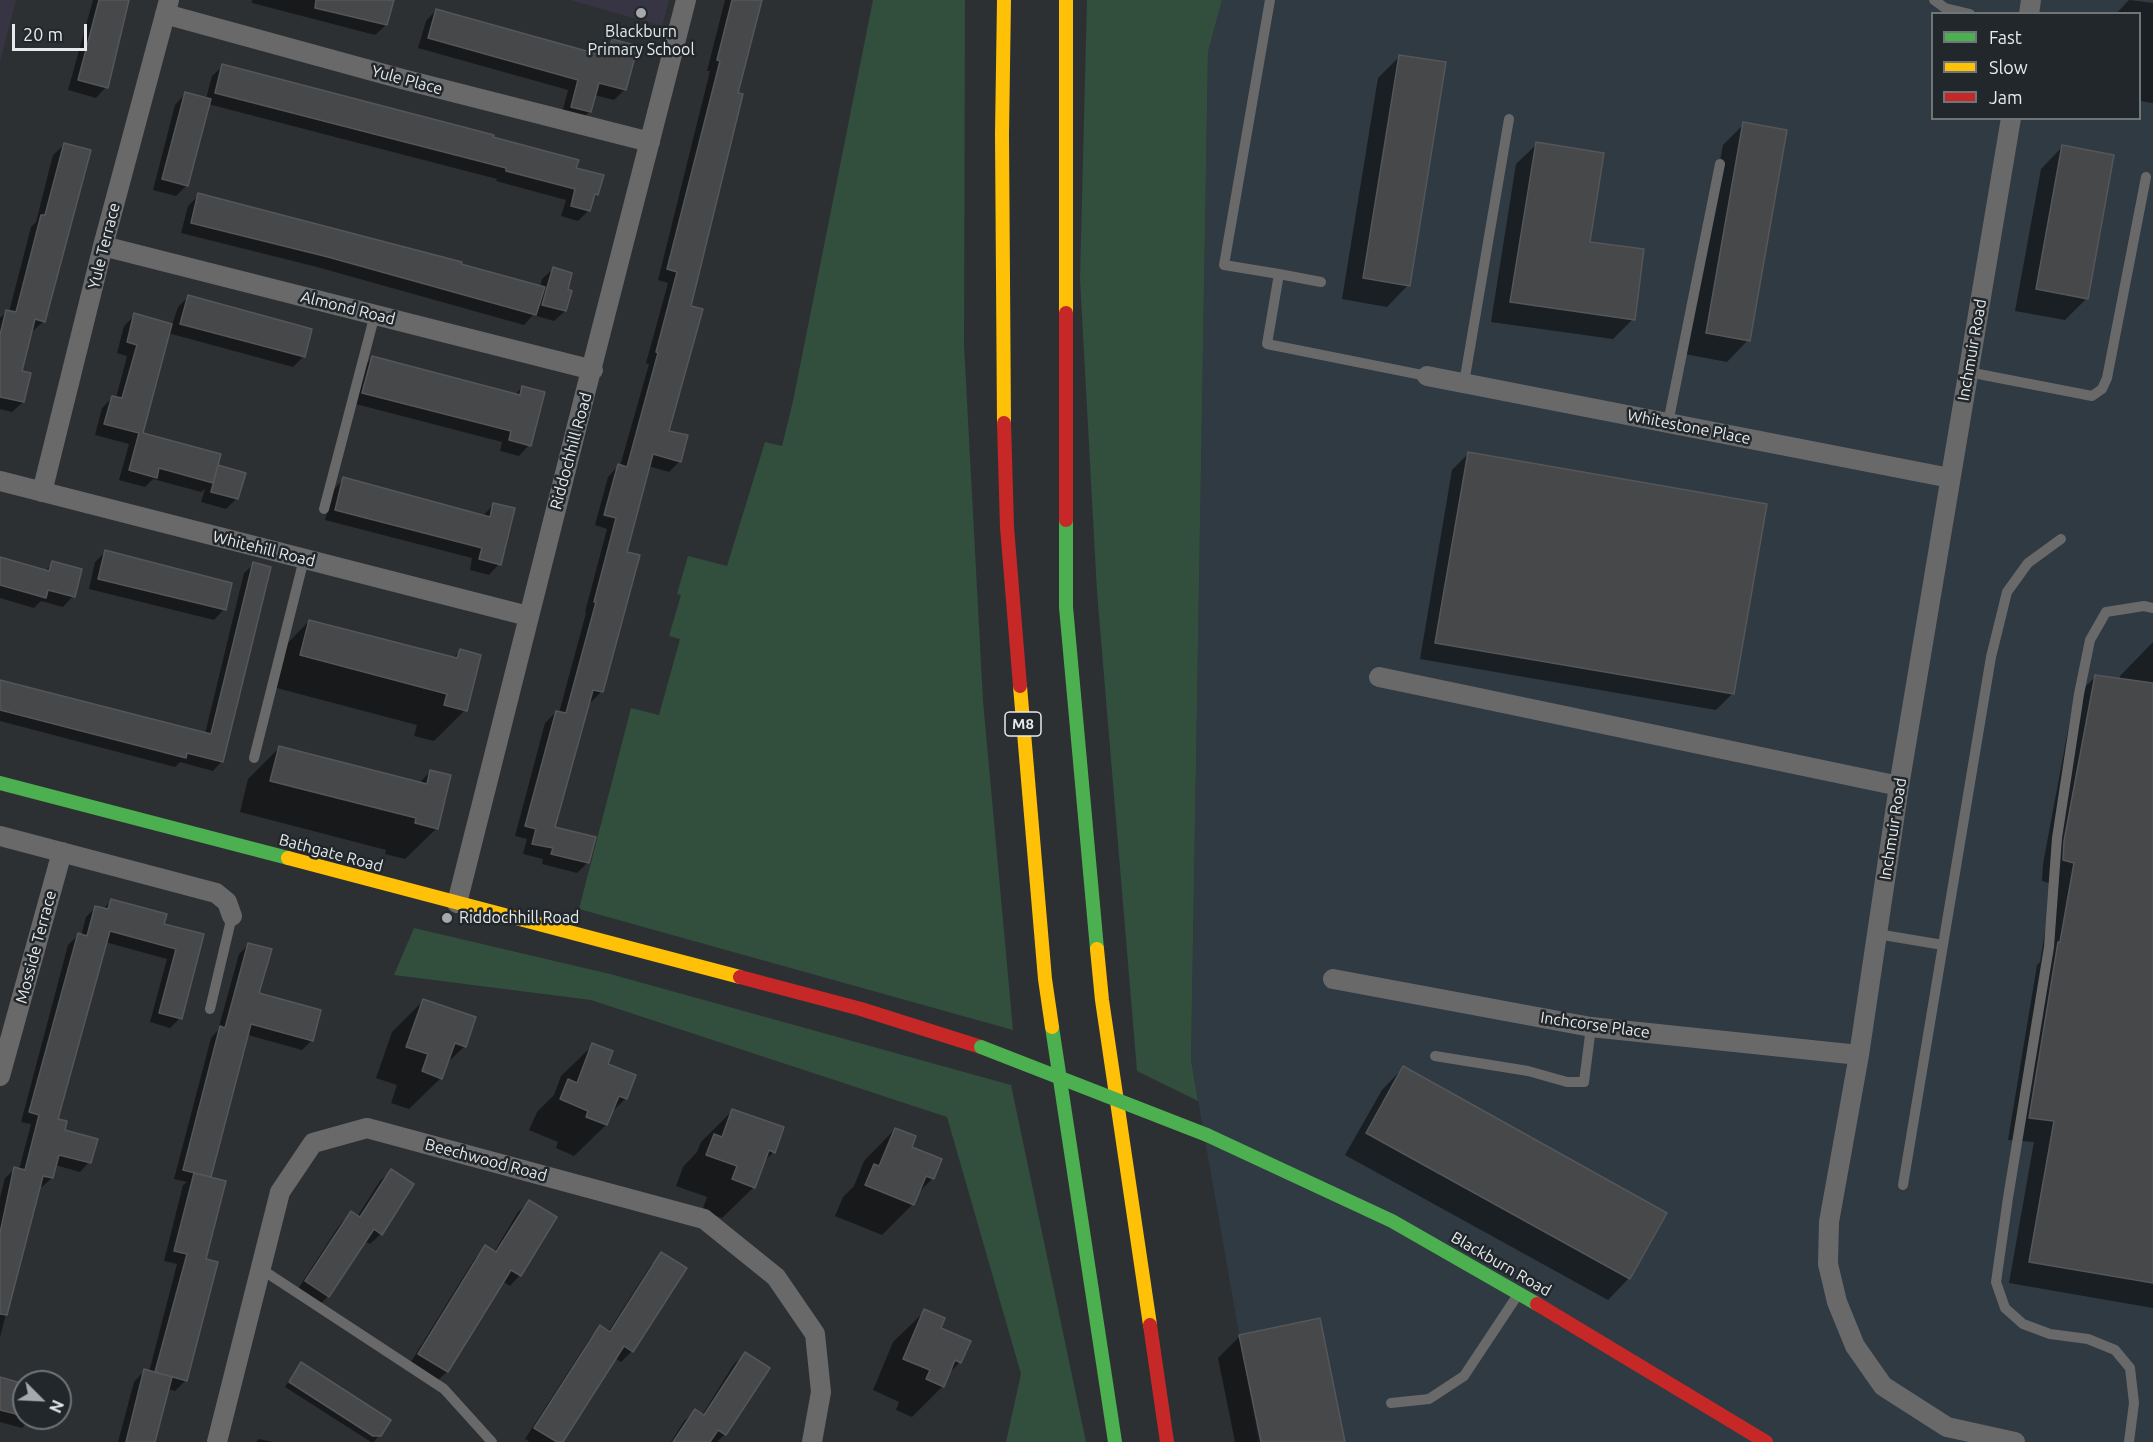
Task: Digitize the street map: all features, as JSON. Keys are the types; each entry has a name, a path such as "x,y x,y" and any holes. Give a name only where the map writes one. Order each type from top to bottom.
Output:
{"main road":[{"name":"M8","path":"1004,0 1002,364 1007,526 1045,979 1115,1442"},
{"path":"1066,0 1066,607 1102,1000 1167,1442"},
{"name":"Bathgate Road","path":"0,783 861,1009 981,1047"},
{"name":"Blackburn Road","path":"981,1047 1207,1135 1392,1221 1519,1292 1766,1442"}],"street":[{"name":"Riddochhill Road","path":"457,903 686,0"},
{"name":"Yule Place","path":"167,7 402,79 650,142"},
{"name":"Yule Terrace","path":"42,492 103,246 167,7"},
{"name":"Inchmuir Road","path":"2011,120 1899,786 1859,1055 1829,1222 1828,1264 1837,1302 1855,1346 1883,1386 1914,1408 1947,1427 2015,1442"},
{"name":"Almond Road","path":"103,246 593,370"},
{"name":"Whitestone Place","path":"1427,376 1950,478"},
{"name":"Whitehill Road","path":"0,481 528,616"},
{"path":"1379,677 1899,786"},
{"path":"0,836 216,893 227,902 232,915"},
{"name":"Mosside Terrace","path":"1,1070 62,852"},
{"name":"Inchcorse Place","path":"1333,979 1591,1027 1859,1055"},
{"name":"Beechwood Road","path":"217,1442 280,1192 313,1143 367,1128 704,1220 776,1277 815,1334 821,1392 812,1442"}],"lane":[{"path":"1270,0 1224,265 1321,282"},
{"path":"1934,0 1944,8 1961,12"},
{"path":"1464,383 1509,119"},
{"path":"1668,423 1720,164"},
{"path":"1968,372 2092,396 2102,389 2107,378 2146,177"},
{"path":"1279,274 1267,344 1427,376"},
{"path":"324,509 375,314"},
{"path":"1903,1185 1991,657 2007,592 2028,563 2061,539"},
{"path":"254,758 304,559"},
{"path":"2129,1442 2134,1403 2130,1368 2115,1350 2088,1339 2050,1334 2023,1324 2005,1308 1996,1282 2049,947 2057,838 2079,693 2090,640 2106,612 2144,606 2153,608"},
{"path":"210,1009 232,915"},
{"path":"1877,934 1943,945"},
{"path":"1435,1056 1528,1071 1567,1082 1584,1082 1591,1027"},
{"path":"261,1269 444,1389 492,1442"},
{"path":"1391,1403 1429,1399 1464,1376 1519,1292"}],"shaded area":[{"path":"0,0 16,0 0,62"},
{"name":"Blackburn Primary School","path":"570,0 669,0 662,26"},
{"path":"1222,0 2153,0 2153,1442 1258,1442 1191,1060 1208,52"}],"green space":[{"path":"873,0 965,0 964,345 983,701 1013,1030 579,909 631,708 659,715 680,639 669,636 681,595 677,594 688,556 727,566 765,442 782,446"},
{"path":"1087,0 1222,0 1208,52 1191,1060 1198,1101 1137,1071 1097,592 1080,279"},
{"path":"414,928 610,974 1011,1085 1086,1442 1006,1442 1021,1374 947,1117 591,1000 394,975"}],"building":[{"path":"99,0 129,0 108,88 78,80"},
{"path":"316,0 394,0 387,25 315,8"},
{"path":"732,0 762,0 738,93 743,94 691,306 703,309 669,431 688,435 681,462 653,454 627,552 640,555 603,692 593,690 555,827 596,837 589,863 551,854 553,848 532,844 536,829 525,826 556,711 566,713 596,602 594,602 616,518 604,515 618,464 627,467 658,353 656,352 677,272 667,269 720,61 717,60"},
{"path":"436,9 608,57 612,39 638,46 626,90 599,83 591,112 571,107 578,80 428,38"},
{"path":"1399,55 1446,62 1410,286 1363,278"},
{"path":"222,64 494,135 493,137 579,160 576,168 604,175 598,195 595,194 590,211 571,206 575,189 506,171 506,168 215,93"},
{"path":"185,92 211,99 188,186 162,179"},
{"path":"1743,122 1787,130 1750,341 1706,333"},
{"path":"1536,142 1604,153 1590,242 1644,249 1635,320 1510,302"},
{"path":"64,143 91,150 45,322 35,319 22,371 31,373 24,402 0,397 0,335 6,310 16,312 41,215 45,215"},
{"path":"2062,145 2114,155 2088,299 2036,289"},
{"path":"198,193 462,262 461,264 545,287 536,315 328,257 191,223"},
{"path":"553,267 572,273 568,289 572,291 566,311 542,305"},
{"path":"188,295 312,329 305,357 180,324"},
{"path":"134,313 172,324 143,433 221,454 213,483 159,468 157,478 129,470 139,433 104,424 112,396 122,398 137,345 127,342"},
{"path":"372,356 520,395 522,386 545,392 531,446 509,440 511,431 362,393"},
{"path":"1468,452 1767,504 1734,694 1435,643"},
{"path":"218,465 246,473 238,499 211,492"},
{"path":"343,477 490,517 493,503 515,508 501,565 479,559 482,548 335,510"},
{"path":"105,550 232,583 226,610 98,579"},
{"path":"0,557 49,571 52,561 82,569 75,597 48,590 46,598 0,585"},
{"path":"253,562 271,567 223,762 187,753 186,758 0,710 0,680 211,734"},
{"path":"309,620 457,658 460,649 481,655 467,711 444,705 447,694 300,655"},
{"path":"2095,675 2153,683 2153,1283 2029,1262 2054,1121 2029,1118 2058,942 2060,942 2074,863 2063,860 2064,841"},
{"path":"279,746 427,784 430,770 451,775 438,829 415,823 416,818 270,781"},
{"path":"111,899 167,914 164,924 204,934 182,1019 159,1013 176,949 110,931 58,1119 67,1121 65,1130 98,1139 91,1163 59,1155 53,1178 43,1176 7,1315 0,1314 0,1233 14,1167 25,1170 39,1115 29,1112 78,933 87,936 95,906 108,909"},
{"path":"248,943 272,949 259,993 321,1010 313,1041 251,1024 211,1177 183,1170 220,1026 225,1028"},
{"path":"423,999 476,1017 466,1047 455,1043 442,1079 422,1071 428,1054 406,1047"},
{"path":"592,1043 613,1051 608,1064 636,1075 627,1099 619,1096 607,1125 586,1117 588,1111 560,1099 568,1079 577,1083"},
{"path":"1403,1066 1667,1213 1630,1279 1366,1133"},
{"path":"732,1109 784,1127 775,1153 769,1150 755,1188 732,1179 737,1166 706,1155 714,1134 722,1137"},
{"path":"895,1128 916,1136 912,1147 942,1159 934,1179 926,1176 914,1205 865,1185 874,1164 879,1166"},
{"path":"391,1169 414,1184 382,1235 374,1229 329,1297 305,1281 351,1211 360,1217"},
{"path":"194,1173 226,1181 206,1259 218,1262 187,1381 155,1372 187,1254 174,1251"},
{"path":"529,1200 557,1217 521,1276 511,1270 448,1372 418,1354 485,1245 496,1252"},
{"path":"661,1252 687,1268 633,1352 624,1346 563,1442 557,1442 534,1428 600,1325 610,1332"},
{"path":"924,1309 945,1318 941,1328 971,1341 961,1363 955,1360 944,1387 926,1379 930,1370 903,1359"},
{"path":"1320,1318 1345,1442 1261,1442 1239,1335"},
{"path":"745,1352 770,1368 726,1435 718,1430 710,1442 673,1442 695,1409 704,1415"},
{"path":"301,1362 391,1420 381,1436 373,1436 289,1382"},
{"path":"144,1369 172,1377 155,1442 126,1442"},
{"path":"0,1377 12,1380 12,1413 0,1410"}],"traffic: fast":[{"path":"1066,520 1066,607 1097,949"},
{"path":"0,783 288,858"},
{"path":"1052,1027 1115,1442"},
{"path":"981,1047 1207,1135"},
{"path":"1207,1135 1392,1221 1537,1304"}],"traffic: slow":[{"path":"1004,0 1002,134 1004,423"},
{"path":"1066,0 1066,313"},
{"path":"1020,686 1045,979 1052,1027"},
{"path":"288,858 740,977"},
{"path":"1097,949 1102,1000 1150,1325"}],"traffic: jam":[{"path":"1066,313 1066,520"},
{"path":"1004,423 1007,527 1020,686"},
{"path":"740,977 861,1009 981,1047"},
{"path":"1537,1304 1766,1442"},
{"path":"1150,1325 1167,1442"}],"place":[{"name":"Blackburn Primary School","path":"641,13"},
{"name":"Riddochhill Road","path":"447,918"}]}
